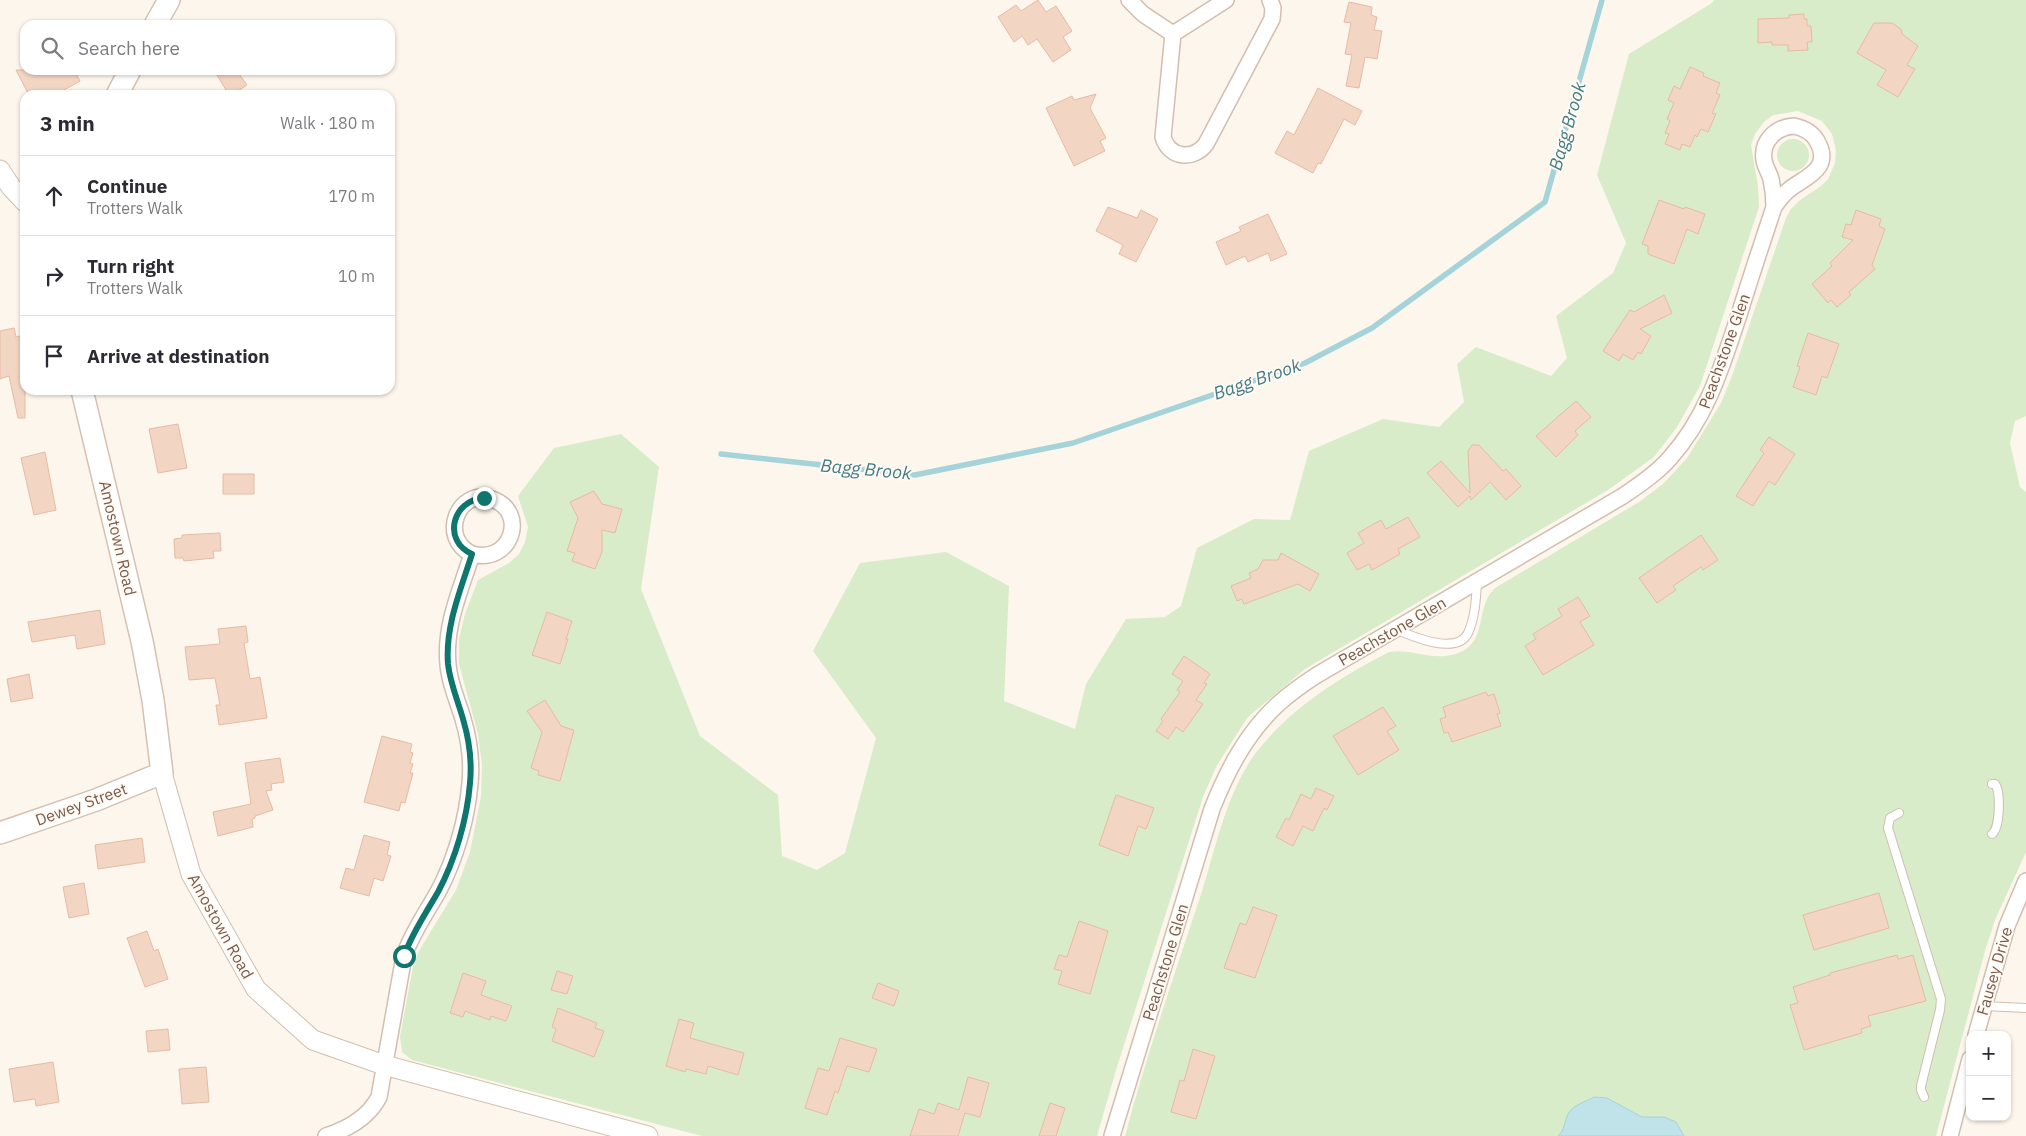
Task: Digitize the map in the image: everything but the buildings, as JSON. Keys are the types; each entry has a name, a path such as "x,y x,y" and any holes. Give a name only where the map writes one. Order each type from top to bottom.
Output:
{"main road":[{"path":"158,20 169,0"},
{"path":"120,90 127,75"},
{"name":"Amostown Road","path":"83,395 142,641 153,700 162,773"},
{"name":"Dewey Street","path":"0,833 96,800 162,773"}],"street":[{"path":"1129,0 1143,14 1173,34"},
{"path":"1173,34 1226,0"},
{"path":"1173,34 1163,137 1173,152 1188,156 1198,152 1206,144 1272,20 1273,8 1270,0"},
{"name":"Peachstone Glen","path":"1112,1136 1212,809 1232,764 1260,723 1277,705 1317,675 1631,490 1655,472 1683,442 1696,424 1711,396 1723,365 1774,207 1772,185 1764,162 1764,148 1770,137 1781,129 1788,127 1807,130 1816,139 1820,152 1819,165 1812,176 1791,188 1774,207"},
{"path":"0,170 20,197"},
{"path":"326,1136 346,1128 369,1113 379,1097 404,956 410,939 446,874 458,840 469,797 470,758 464,720 451,684 447,646 455,608 472,554"},
{"name":"Amostown Road","path":"162,773 191,874 256,989 313,1040 384,1065 640,1135"},
{"name":"Fausey Drive","path":"1977,1031 2007,926 2026,881"},
{"path":"1950,1136 1966,1074"}],"lane":[{"path":"1395,629 1438,643 1454,643 1467,635 1473,618 1477,581"},
{"path":"1992,784 1995,784 1998,790 1997,827 1992,834"},
{"path":"1899,813 1890,818 1888,828 1941,999 1921,1086 1924,1097"},
{"path":"1984,1006 2026,1008"}],"green space":[{"path":"1714,0 2026,0 2026,416 2015,421 2010,443 2020,487 2026,492 2026,852 1995,920 1985,951 1936,1136 1125,1136 1223,820 1245,769 1268,738 1299,709 1334,684 1389,652 1404,651 1443,656 1463,651 1472,644 1477,636 1484,606 1488,596 1495,588 1639,502 1663,484 1687,458 1721,403 1786,218 1791,209 1800,200 1828,179 1835,163 1836,150 1832,134 1822,121 1798,111 1773,115 1764,122 1755,134 1751,145 1758,186 1759,207 1700,386 1677,427 1654,457 1608,490 1305,669 1248,717 1217,765 1203,797 1117,1067 1097,1136 702,1136 412,1060 402,1052 400,1037 413,966 419,951 456,890 470,852 481,796 482,765 478,734 459,664 459,639 465,614 478,580 509,563 519,554 525,542 528,527 518,496 554,448 621,434 659,467 641,589 700,736 778,795 782,856 817,870 845,853 876,738 813,651 860,563 946,552 1009,586 1004,701 1075,729 1086,684 1126,619 1165,617 1181,606 1197,548 1254,519 1290,520 1309,451 1383,419 1439,427 1464,402 1457,364 1476,347 1551,376 1567,358 1556,316 1613,273 1626,243 1597,175 1629,54"},
{"path":"1793,139 1799,140 1804,144 1808,149 1808,161 1804,166 1799,170 1793,171 1787,170 1782,166 1778,161 1777,155 1778,149 1782,144 1787,140"}],"water":[{"path":"1594,1097 1607,1098 1642,1117 1664,1117 1676,1122 1684,1136 1558,1136 1570,1111"}],"waterway":[{"name":"Bagg Brook","path":"721,454 915,475 1073,443 1305,363 1372,328 1545,202 1602,0"}],"route":[{"path":"404,956 410,939 427,912 446,874 469,797 470,758 464,720 451,684 447,646 455,608 472,554 459,543 454,530 455,521 458,513 466,503 484,498"}]}
